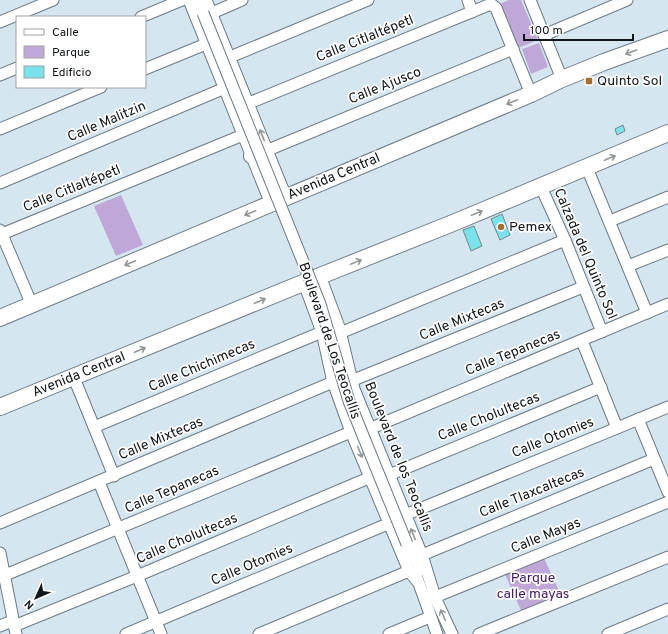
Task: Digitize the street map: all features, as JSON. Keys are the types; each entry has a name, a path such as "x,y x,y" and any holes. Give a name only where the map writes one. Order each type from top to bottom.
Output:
{"highway":[{"name":"Avenida Central","path":"0,318 531,94 562,79 668,39"},
{"name":"Avenida Central","path":"0,407 541,187 668,132"}],"main road":[{"path":"252,156 256,158 265,155 268,150"}],"street":[{"path":"0,22 53,0"},
{"path":"143,16 182,0"},
{"path":"189,0 271,204"},
{"name":"Boulevard de Los Teocallis","path":"198,0 318,299 338,370 349,402 408,546 435,597 452,634"},
{"path":"206,0 286,197"},
{"path":"212,13 242,0"},
{"path":"230,57 368,0"},
{"path":"468,0 472,12"},
{"path":"530,0 562,79"},
{"path":"544,35 628,0"},
{"name":"Calle Citlaltépetl","path":"249,103 489,5 493,5 496,8 513,49"},
{"path":"146,69 206,44"},
{"path":"513,49 531,94"},
{"name":"Calle Ajusco","path":"268,150 513,49"},
{"path":"0,75 16,68"},
{"path":"0,129 99,88"},
{"name":"Calle Malitzin","path":"0,183 225,88"},
{"name":"Calle Citlaltépetl","path":"1,232 243,135"},
{"path":"587,168 647,313"},
{"name":"Calzada del Quinto Sol","path":"541,187 602,332"},
{"path":"610,221 668,197"},
{"path":"1,232 5,254 32,305"},
{"path":"339,330 564,240"},
{"path":"628,266 668,250"},
{"name":"Boulevard de los Teocallis","path":"320,276 339,330 351,380 369,429 422,555 435,597"},
{"name":"Boulevard de los Teocallis","path":"304,283 321,331 333,382 351,432 409,571 417,581"},
{"name":"Calle Mixtecas","path":"351,380 583,286"},
{"name":"Calle Tepanecas","path":"369,429 668,304"},
{"name":"Boulevard de los Teocallis","path":"321,331 325,324 329,322 334,323 339,330"},
{"name":"Calle Chichimecas","path":"94,427 321,331"},
{"path":"582,341 617,428"},
{"path":"74,378 114,476"},
{"name":"Calle Mixtecas","path":"0,523 333,382"},
{"name":"Calle Cholultecas","path":"389,475 601,387"},
{"name":"Calle Otomies","path":"405,515 668,407"},
{"path":"638,419 668,492"},
{"name":"Calle Tepanecas","path":"2,575 118,530 351,432"},
{"name":"Calle Tlaxcaltecas","path":"422,555 654,459"},
{"name":"Calle Cholultecas","path":"0,626 14,627 371,478"},
{"path":"99,482 161,634"},
{"name":"Calle Mayas","path":"435,597 668,502"},
{"name":"Calle Otomies","path":"126,634 390,523"},
{"name":"Boulevard de Los Teocallis","path":"408,546 417,581 437,634"},
{"path":"0,553 2,575 14,627"},
{"path":"479,634 668,557"},
{"path":"259,634 409,571"},
{"path":"608,634 668,609"},
{"path":"389,634 430,617"}],"green space":[{"path":"509,0 521,0 538,40 516,49 497,5"},
{"path":"539,43 548,67 531,74 522,49"},
{"path":"121,195 143,245 116,256 94,206"},
{"name":"Parque calle mayas","path":"543,556 562,597 523,615 504,572"}],"building":[{"path":"623,125 625,131 617,135 615,129"},
{"name":"Pemex","path":"502,214 510,235 500,240 491,219"},
{"name":"Pemex","path":"474,226 482,246 471,251 463,230"}],"place":[{"name":"Quinto Sol","path":"589,81"},
{"name":"Pemex","path":"501,227"}]}
